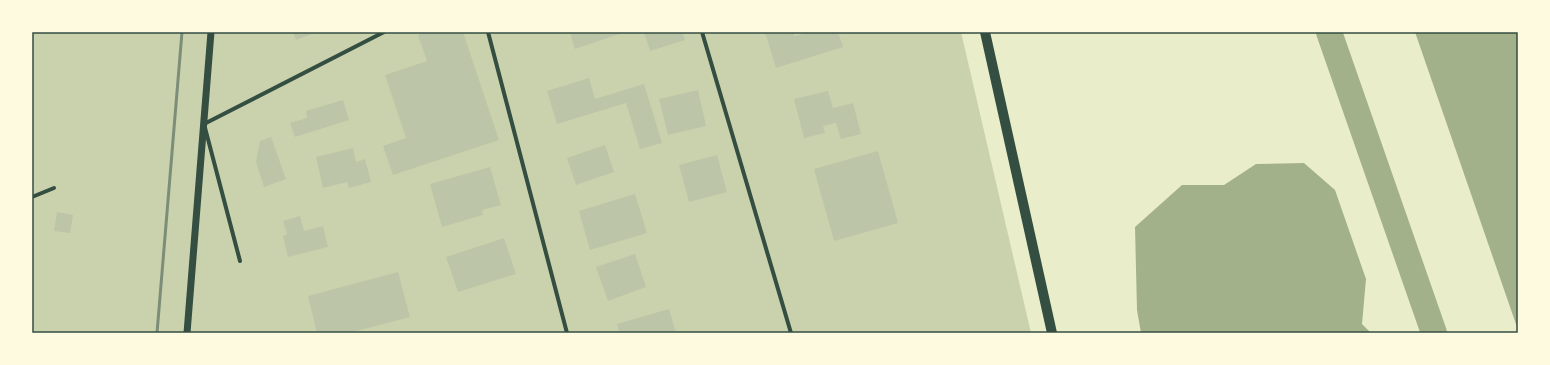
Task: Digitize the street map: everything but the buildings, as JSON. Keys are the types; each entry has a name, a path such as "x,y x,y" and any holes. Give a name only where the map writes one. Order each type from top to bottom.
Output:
{"main road":[{"path":"985,32 1052,333"}],"street":[{"path":"187,333 211,32"},
{"path":"204,124 384,32"},
{"path":"488,32 567,333"},
{"path":"702,32 791,333"},
{"path":"204,124 240,261"},
{"path":"32,197 54,188"}],"shaded area":[{"path":"32,32 961,32 1031,333 32,333"},
{"path":"1415,32 1518,32 1518,330"},
{"path":"1304,163 1335,190 1366,279 1362,324 1371,333 1141,333 1137,310 1135,227 1182,185 1224,185 1256,164"}],"waterway":[{"path":"1329,32 1434,333"}],"railway":[{"path":"157,333 182,32"}]}
